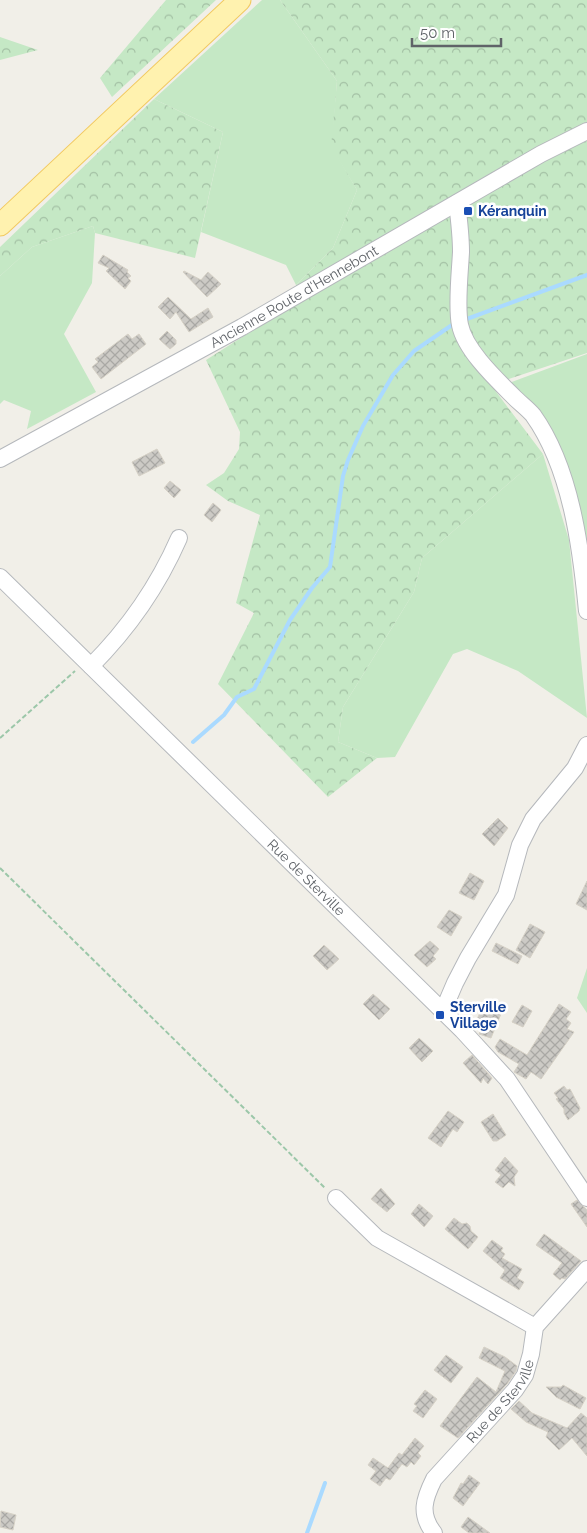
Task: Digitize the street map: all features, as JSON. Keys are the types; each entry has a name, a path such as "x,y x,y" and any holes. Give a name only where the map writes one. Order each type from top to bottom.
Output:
{"main road":[{"path":"0,225 240,0"}],"street":[{"name":"Ancienne Route d'Hennebont","path":"0,459 242,327 541,154 587,131"},
{"path":"457,203 461,250 460,324 470,346 500,383 532,414 551,444 562,473 572,511 583,568 587,611"},
{"path":"88,663 140,609 156,584 179,538"},
{"name":"Rue de Sterville","path":"0,577 462,1030 507,1079 587,1198"},
{"path":"443,1011 468,958 506,895 520,845 533,819 575,768 587,745"},
{"path":"336,1198 376,1238 535,1327 587,1269"},
{"name":"Rue de Sterville","path":"434,1533 427,1525 424,1508 426,1495 434,1479 515,1390 524,1375 529,1361 535,1327"}],"path":[{"path":"0,738 88,663"},
{"path":"0,868 336,1198"}],"green space":[{"path":"166,0 216,0 112,97 100,78"},
{"path":"262,0 280,0 337,81 332,147 357,190 333,248 296,285 286,265 201,232 223,132 154,99"},
{"path":"280,0 587,0 587,353 491,385 543,454 422,558 414,592 343,707 338,742 377,758 328,797 218,684 254,613 236,603 260,515 228,501 206,485 224,473 239,449 240,432 206,360 302,299 296,285 333,248 357,190 331,147 337,81"},
{"path":"0,37 38,50 0,60"},
{"path":"154,99 223,132 195,258 95,233 93,226 32,247 0,276 0,247"},
{"path":"93,226 95,233 92,283 64,334 96,392 27,429 31,411 4,400 0,404 0,276 32,247"},
{"path":"587,354 587,559 575,496 509,383"},
{"path":"543,454 569,540 587,718 518,671 467,649 453,654 395,757 377,758 338,742 343,707 414,592 422,558"},
{"path":"587,968 587,1013 577,998"}],"building":[{"path":"103,255 128,270 127,272 131,276 128,278 131,281 125,289 106,271 109,268 98,263"},
{"path":"184,271 201,280 208,272 221,284 207,297"},
{"path":"168,297 191,319 208,308 213,317 189,332 176,312 170,319 158,307"},
{"path":"167,331 176,340 176,344 170,349 159,339"},
{"path":"128,334 132,339 139,334 146,344 101,379 92,367 98,362 95,359"},
{"path":"157,449 165,463 139,476 132,462"},
{"path":"170,481 181,490 174,498 164,488"},
{"path":"213,503 221,510 212,522 204,515"},
{"path":"498,818 508,828 494,846 482,834"},
{"path":"470,873 484,881 474,900 459,893"},
{"path":"587,881 587,910 576,904"},
{"path":"449,910 462,917 451,936 437,927"},
{"path":"530,924 545,932 530,958 516,950"},
{"path":"430,941 439,949 433,956 436,959 427,967 414,955"},
{"path":"496,943 522,956 518,964 492,951"},
{"path":"324,945 339,959 327,970 313,956"},
{"path":"373,994 390,1009 379,1020 363,1004"},
{"path":"492,1003 503,1009 491,1038 479,1034 481,1029 474,1026 483,1006 490,1009"},
{"path":"559,1004 571,1012 566,1019 571,1023 567,1029 574,1032 541,1079 531,1072 526,1079 514,1072 519,1064 498,1052 495,1047 500,1039 527,1055"},
{"path":"522,1005 532,1011 523,1027 512,1022"},
{"path":"419,1038 433,1051 422,1062 409,1048"},
{"path":"472,1055 492,1078 488,1084 483,1078 481,1083 463,1063"},
{"path":"564,1086 567,1090 570,1089 580,1108 568,1120 564,1109 554,1093"},
{"path":"448,1111 464,1122 457,1132 453,1129 441,1147 428,1138"},
{"path":"493,1114 506,1135 497,1141 493,1141 481,1122"},
{"path":"505,1157 518,1171 514,1177 515,1186 509,1182 503,1188 495,1182 501,1175 495,1170"},
{"path":"381,1188 395,1204 387,1212 371,1199"},
{"path":"577,1200 587,1210 587,1227 571,1204"},
{"path":"419,1204 433,1216 424,1227 411,1214"},
{"path":"454,1218 462,1224 467,1223 471,1231 478,1237 468,1249 445,1229"},
{"path":"544,1234 581,1261 565,1279 562,1278 560,1280 553,1274 562,1263 536,1245"},
{"path":"492,1240 503,1248 501,1251 505,1254 502,1258 522,1269 517,1278 524,1282 519,1290 500,1278 505,1270 483,1251"},
{"path":"484,1347 505,1357 517,1366 516,1371 507,1384 458,1438 440,1426 477,1377 496,1392 505,1371 479,1358"},
{"path":"446,1355 463,1367 451,1383 434,1370"},
{"path":"563,1385 586,1398 580,1409 556,1397 546,1387 561,1387"},
{"path":"425,1390 437,1399 423,1418 413,1411 417,1406 414,1404"},
{"path":"519,1401 532,1413 567,1428 581,1413 587,1418 587,1456 572,1438 559,1450 546,1437 548,1432 526,1422 511,1409"},
{"path":"415,1438 424,1446 418,1453 421,1456 414,1465 411,1462 407,1467 402,1464 390,1480 386,1478 380,1486 370,1479 376,1471 368,1465 373,1458 388,1468 399,1453 402,1455"},
{"path":"469,1475 480,1483 463,1506 453,1498 461,1483 463,1484"},
{"path":"1,1511 16,1515 13,1530 0,1527"},
{"path":"468,1517 490,1533 469,1533 461,1527"}],"waterway":[{"path":"464,320 587,275"},
{"path":"193,742 224,715 237,697 254,689 290,620 312,588 330,567 343,476 363,426 393,375 414,351 452,325"},
{"path":"307,1533 325,1483"}],"place":[{"name":"Kéranquin","path":"468,211"},
{"name":"Sterville Village","path":"440,1015"}]}
